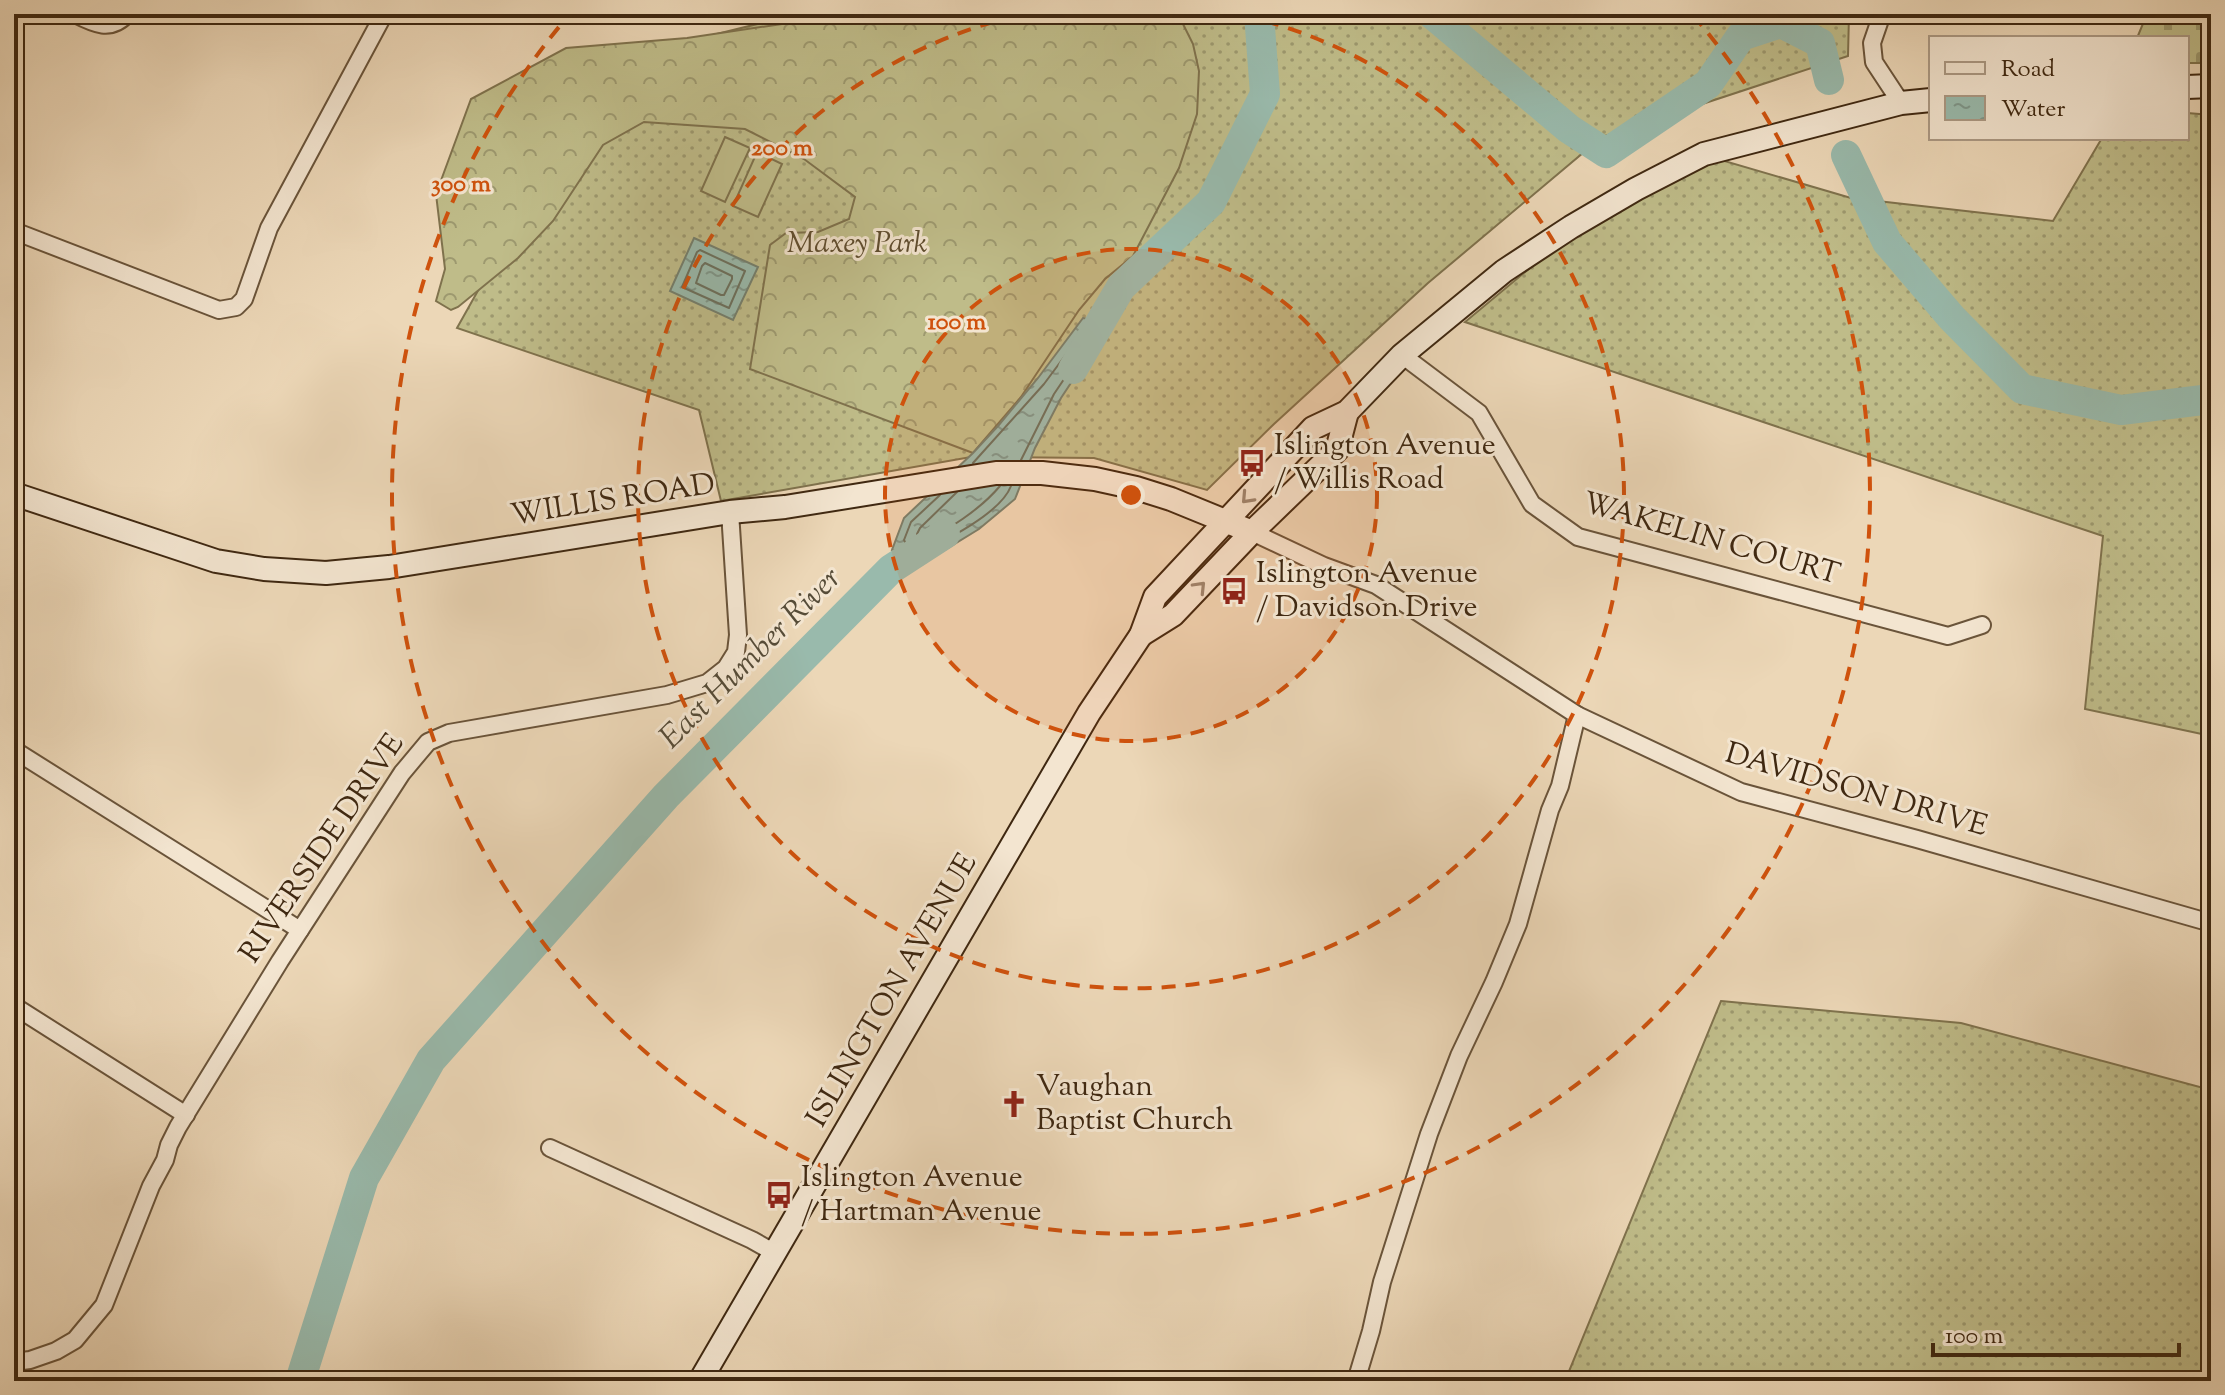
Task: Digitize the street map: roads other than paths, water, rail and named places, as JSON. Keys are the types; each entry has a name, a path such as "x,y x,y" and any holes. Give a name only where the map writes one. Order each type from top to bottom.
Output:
{"main road":[{"path":"2189,87 2211,86"},
{"name":"ISLINGTON AVENUE","path":"700,1381 1089,713 1141,635 1155,597 1313,428 1347,412 1402,355 1504,271 1636,189 1704,154 1901,103 1929,100"},
{"name":"ISLINGTON AVENUE","path":"1141,635 1173,615 1252,532 1337,450 1347,412"},
{"name":"WILLIS ROAD","path":"14,494 216,561 256,568 326,573 389,567 996,473 1042,473 1095,479 1136,488 1252,532"}],"street":[{"path":"75,14 98,25 110,26 127,14"},
{"path":"14,231 219,310 236,307 244,299 269,228 384,14"},
{"path":"1882,14 1872,43 1874,62 1901,103"},
{"name":"WAKELIN COURT","path":"1402,355 1479,413 1532,504 1578,537 1948,636 1982,625"},
{"name":"RIVERSIDE DRIVE","path":"14,1362 56,1351 75,1340 104,1305 151,1186 186,1115 300,930 402,773 428,742 449,733 667,695 707,683 726,668 736,652 738,635 730,512"},
{"name":"DAVIDSON DRIVE","path":"1252,532 1324,566 1376,585 1577,715 1741,792 2211,923"},
{"path":"1356,1381 1382,1282 1429,1134 1459,1056 1518,924 1550,810 1560,786 1577,715"},
{"path":"14,750 300,930"},
{"path":"14,1006 186,1115"},
{"path":"550,1148 775,1253"}],"water":[{"path":"694,238 758,267 733,320 670,291"},
{"path":"1083,318 1088,319 1096,345 1061,398 1035,448 1015,499 979,529 943,551 917,559 892,550 904,518 998,426"}],"waterway":[{"name":"East Humber River","path":"1073,369 1121,287 1211,202 1265,94 1259,14"},
{"name":"East Humber River","path":"1432,14 1569,129 1606,153 1708,84 1741,36 1781,23 1820,43 1829,80"},
{"name":"East Humber River","path":"1846,155 1887,242 1952,318 2022,389 2121,410 2211,399"},
{"name":"East Humber River","path":"300,1381 364,1178 431,1060 666,796 891,569 945,534"}],"place":[{"name":"Islington Avenue / Willis Road","path":"1252,463"},
{"name":"Islington Avenue / Davidson Drive","path":"1234,591"},
{"name":"Vaughan Baptist Church","path":"1014,1104"},
{"name":"Islington Avenue / Hartman Avenue","path":"779,1195"}],"park label":[{"name":"Maxey Park","path":"857,244"}]}
